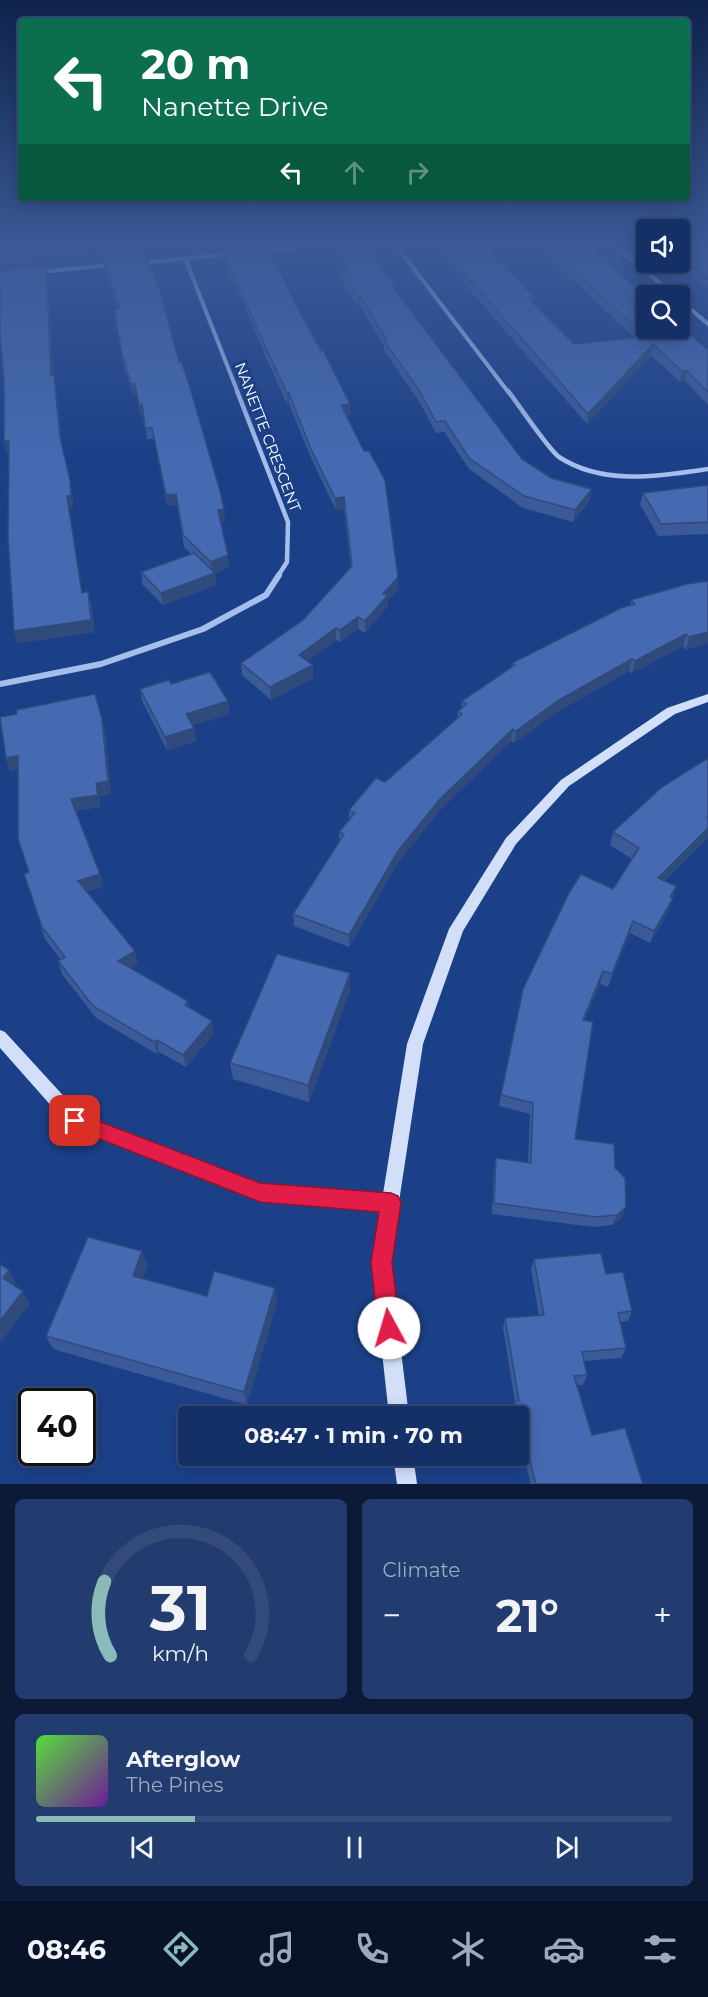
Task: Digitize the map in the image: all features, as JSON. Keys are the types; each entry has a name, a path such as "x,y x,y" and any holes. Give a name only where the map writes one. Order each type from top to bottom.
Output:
{"street":[{"name":"NANETTE CRESCENT","path":"0,684 101,664 203,629 266,595 286,562 288,522 208,317"},
{"path":"451,317 558,456 594,474 654,477 708,469"},
{"path":"398,1406 381,1262 415,1044 456,929 505,851 565,783 671,711 708,698"},
{"path":"0,1037 75,1121 260,1192 391,1203"},
{"path":"404,1466 406,1484"}],"building":[{"path":"0,317 48,317 51,375 54,375 60,437 70,480 71,496 67,496 82,593 88,591 91,620 14,631 8,538 9,441 4,441 4,380"},
{"path":"115,317 167,317 220,491 224,509 218,510 228,555 211,562 183,535 176,494 166,495 152,428 145,428 142,404 139,405 135,384 131,384 122,354"},
{"path":"252,317 302,317 321,351 323,350 350,404 341,405 364,451 369,451 385,480 398,577 383,594 388,595 365,621 358,617 340,630 336,628 299,655 313,665 270,687 241,663 303,620 352,566 344,497 335,498 310,447 289,393"},
{"path":"373,317 416,317 522,459 551,478 592,489 575,510 524,496 469,458 445,421 436,422 419,390 384,341 387,340"},
{"path":"503,317 547,317 574,344 636,338 690,339 690,335 708,350 708,392 687,371 682,371 653,344 588,414"},
{"path":"624,317 636,317 636,328"},
{"path":"708,485 708,522 661,524 643,493"},
{"path":"194,553 215,573 161,593 141,572"},
{"path":"708,581 708,632 689,637 686,634 635,661 632,659 559,700 516,731 513,729 440,799 398,851 349,935 293,914 344,834 339,832 355,813 349,810 376,778 385,782 462,714 458,711 467,704 462,701 515,665 512,663 621,608 635,604 631,600 687,584"},
{"path":"210,672 228,701 186,714 194,728 165,737 140,689 169,680 171,684"},
{"path":"95,694 102,719 108,781 96,783 98,795 71,799 100,874 78,881 135,951 118,961 188,1001 185,1005 212,1021 183,1055 157,1040 154,1042 93,1006 58,961 65,957 42,927 24,874 29,872 18,839 18,756 6,758 0,717 17,714 16,710"},
{"path":"708,758 708,828 658,878 676,886 670,897 673,898 654,931 633,921 612,974 603,971 583,1020 593,1022 575,1139 614,1144 615,1168 625,1178 626,1207 617,1215 596,1217 494,1203 496,1158 531,1163 533,1103 501,1095 523,989 570,891 581,874 613,889 639,848 613,832 662,787"},
{"path":"277,954 350,973 308,1085 230,1063"},
{"path":"88,1237 142,1251 133,1276 207,1296 214,1271 275,1288 244,1392 46,1336"},
{"path":"601,1253 606,1274 623,1272 632,1311 618,1313 626,1348 582,1352 587,1375 574,1376 592,1435 625,1428 643,1484 536,1484 529,1458 529,1406 515,1406 514,1402 519,1401 505,1318 544,1315 534,1259"},
{"path":"0,1264 9,1270 3,1278 23,1291 0,1321"}],"route":[{"path":"75,1121 260,1192 391,1203 381,1262 389,1328"}]}
